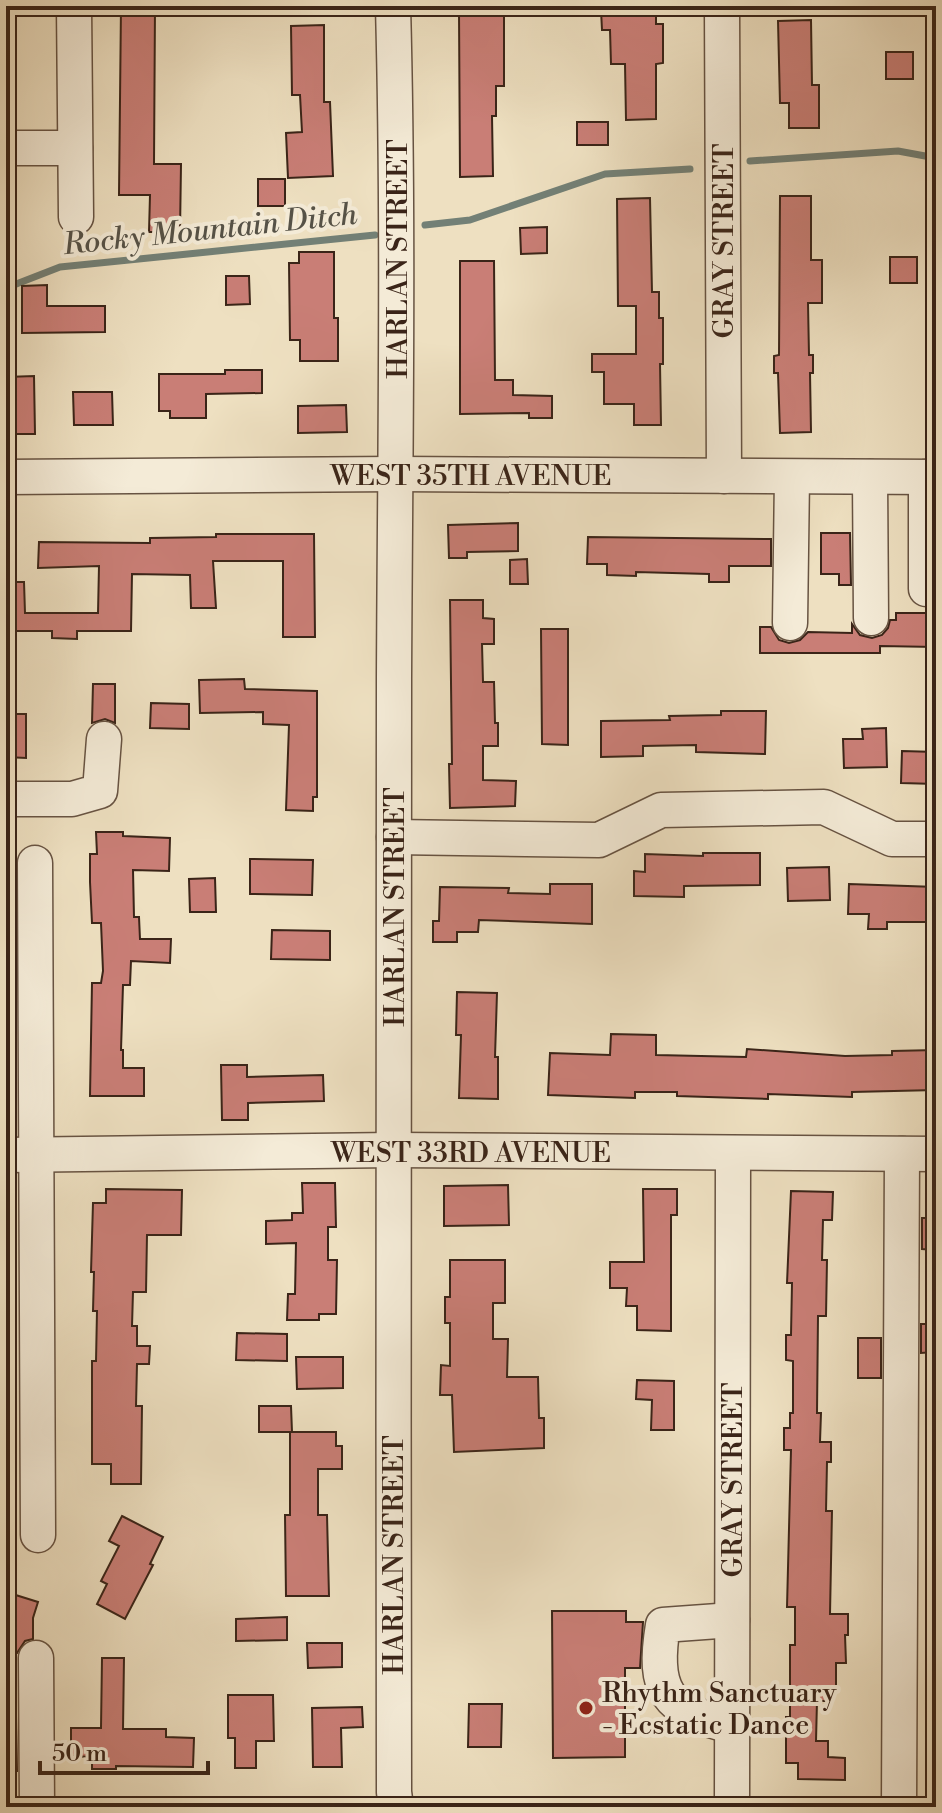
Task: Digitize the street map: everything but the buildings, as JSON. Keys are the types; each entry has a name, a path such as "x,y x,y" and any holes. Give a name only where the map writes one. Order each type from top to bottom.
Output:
{"street":[{"path":"74,6 76,217"},
{"name":"HARLAN STREET","path":"393,6 397,145 393,1150 396,1807"},
{"name":"GRAY STREET","path":"722,6 724,476"},
{"path":"6,148 75,148"},
{"name":"WEST 35TH AVENUE","path":"6,477 397,474 931,477"},
{"path":"790,623 792,477"},
{"path":"870,477 871,618"},
{"path":"926,589 931,477"},
{"path":"6,799 72,799 100,791 104,739"},
{"path":"394,837 599,840 661,810 824,807 892,839 936,839"},
{"path":"35,863 20,1154 38,1535"},
{"name":"WEST 33RD AVENUE","path":"20,1154 393,1150 936,1154"},
{"name":"GRAY STREET","path":"732,1807 733,1154"},
{"path":"899,1807 902,1154"},
{"path":"732,1620 663,1625 657,1659 662,1683 674,1704 701,1719 732,1726"},
{"path":"36,1658 37,1807"}],"waterway":[{"name":"Rocky Mountain Ditch","path":"750,161 898,151 936,158"},
{"name":"Rocky Mountain Ditch","path":"425,225 470,220 605,174 690,169"},
{"name":"Rocky Mountain Ditch","path":"6,288 60,267 375,235"}],"place":[{"name":"Rhythm Sanctuary - Ecstatic Dance","path":"586,1708"}]}
